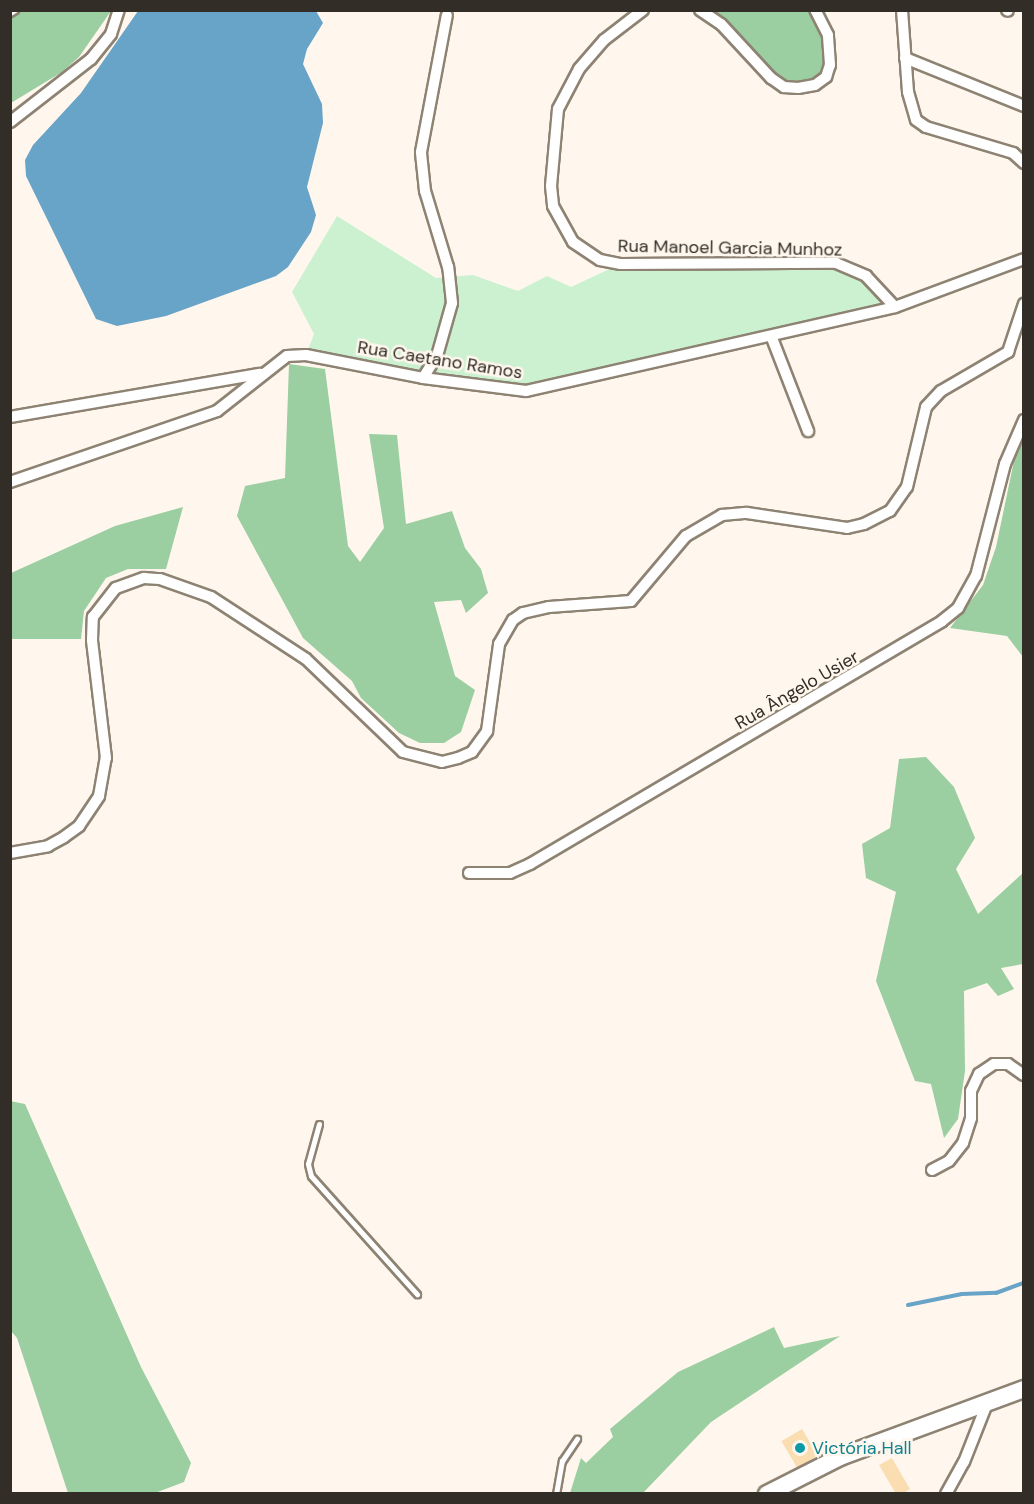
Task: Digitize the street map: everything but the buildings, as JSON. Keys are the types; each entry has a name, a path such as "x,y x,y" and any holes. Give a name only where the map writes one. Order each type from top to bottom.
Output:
{"street":[{"path":"10,122 91,59 111,34 120,10"},
{"name":"Rua Manoel Garcia Munhoz","path":"643,10 604,40 579,69 558,109 551,186 553,206 573,242 600,260 620,264 836,263 866,276 895,307"},
{"path":"700,10 721,24 771,78 784,87 798,88 815,85 826,78 830,65 828,35 815,10"},
{"path":"902,10 911,109 916,120 926,127 1013,153 1023,163"},
{"path":"423,378 437,356 452,303 448,267 425,191 421,152 447,15"},
{"path":"905,58 1023,106"},
{"name":"Rua Caetano Ramos","path":"10,482 218,411 276,360 295,355 423,378 526,391 772,338 895,307 1023,259"},
{"path":"10,853 48,846 64,837 79,826 99,796 106,758 92,640 93,617 116,588 144,578 160,579 211,597 306,658 403,752 442,762 458,758 472,752 487,731 499,644 513,620 523,614 542,608 631,601 686,536 722,515 747,513 847,528 864,524 890,511 907,488 926,407 941,391 1008,352 1023,304"},
{"path":"772,338 808,431"},
{"path":"10,417 261,374"},
{"name":"Rua Ângelo Usier","path":"469,873 510,873 530,864 942,621 958,608 976,576 1005,464 1023,420"},
{"path":"932,1170 949,1161 963,1143 971,1118 971,1091 979,1074 994,1064 1008,1064 1023,1075"},
{"path":"766,1494 840,1457 1023,1389"},
{"path":"946,1494 964,1462 988,1401"}],"lane":[{"path":"10,13 15,10"},
{"path":"319,1124 308,1164 310,1176 417,1294"},
{"path":"556,1494 562,1461 577,1439"}],"green space":[{"path":"10,11 111,11 79,57 62,72 11,103"},
{"path":"700,11 815,11 828,35 826,77 784,87"},
{"path":"337,216 436,278 473,275 518,291 547,276 571,287 620,264 852,268 895,307 526,391 306,355 314,334 292,292"},
{"path":"289,364 325,369 348,546 360,562 384,528 369,434 397,435 406,524 452,511 465,548 481,569 488,593 466,613 461,600 434,602 455,676 475,690 461,732 444,743 420,743 399,733 361,698 352,681 303,638 237,516 245,486 285,478"},
{"path":"1023,438 1024,657 1007,636 950,628 983,585 996,547 1015,456"},
{"path":"183,507 166,569 128,569 106,578 84,611 81,639 11,639 11,573 115,526"},
{"path":"926,757 954,787 975,838 956,869 978,914 1024,872 1023,964 1001,968 1014,989 998,996 987,983 964,991 965,1071 958,1119 944,1138 931,1084 915,1081 876,981 896,892 866,878 862,844 890,828 899,759"},
{"path":"10,1101 25,1104 141,1367 191,1463 184,1482 155,1493 68,1493 17,1338 11,1331"},
{"path":"774,1327 784,1348 840,1336 711,1422 643,1493 570,1493 581,1458 586,1463 613,1437 610,1429 678,1372"}],"water":[{"path":"138,11 316,11 323,23 307,49 303,64 322,104 323,123 307,187 316,215 311,232 288,267 276,276 166,316 117,326 96,319 26,176 25,160 33,145 81,93"}],"waterway":[{"path":"908,1305 962,1294 996,1293 1024,1283"}],"place":[{"name":"Victória Hall","path":"800,1448"}]}
